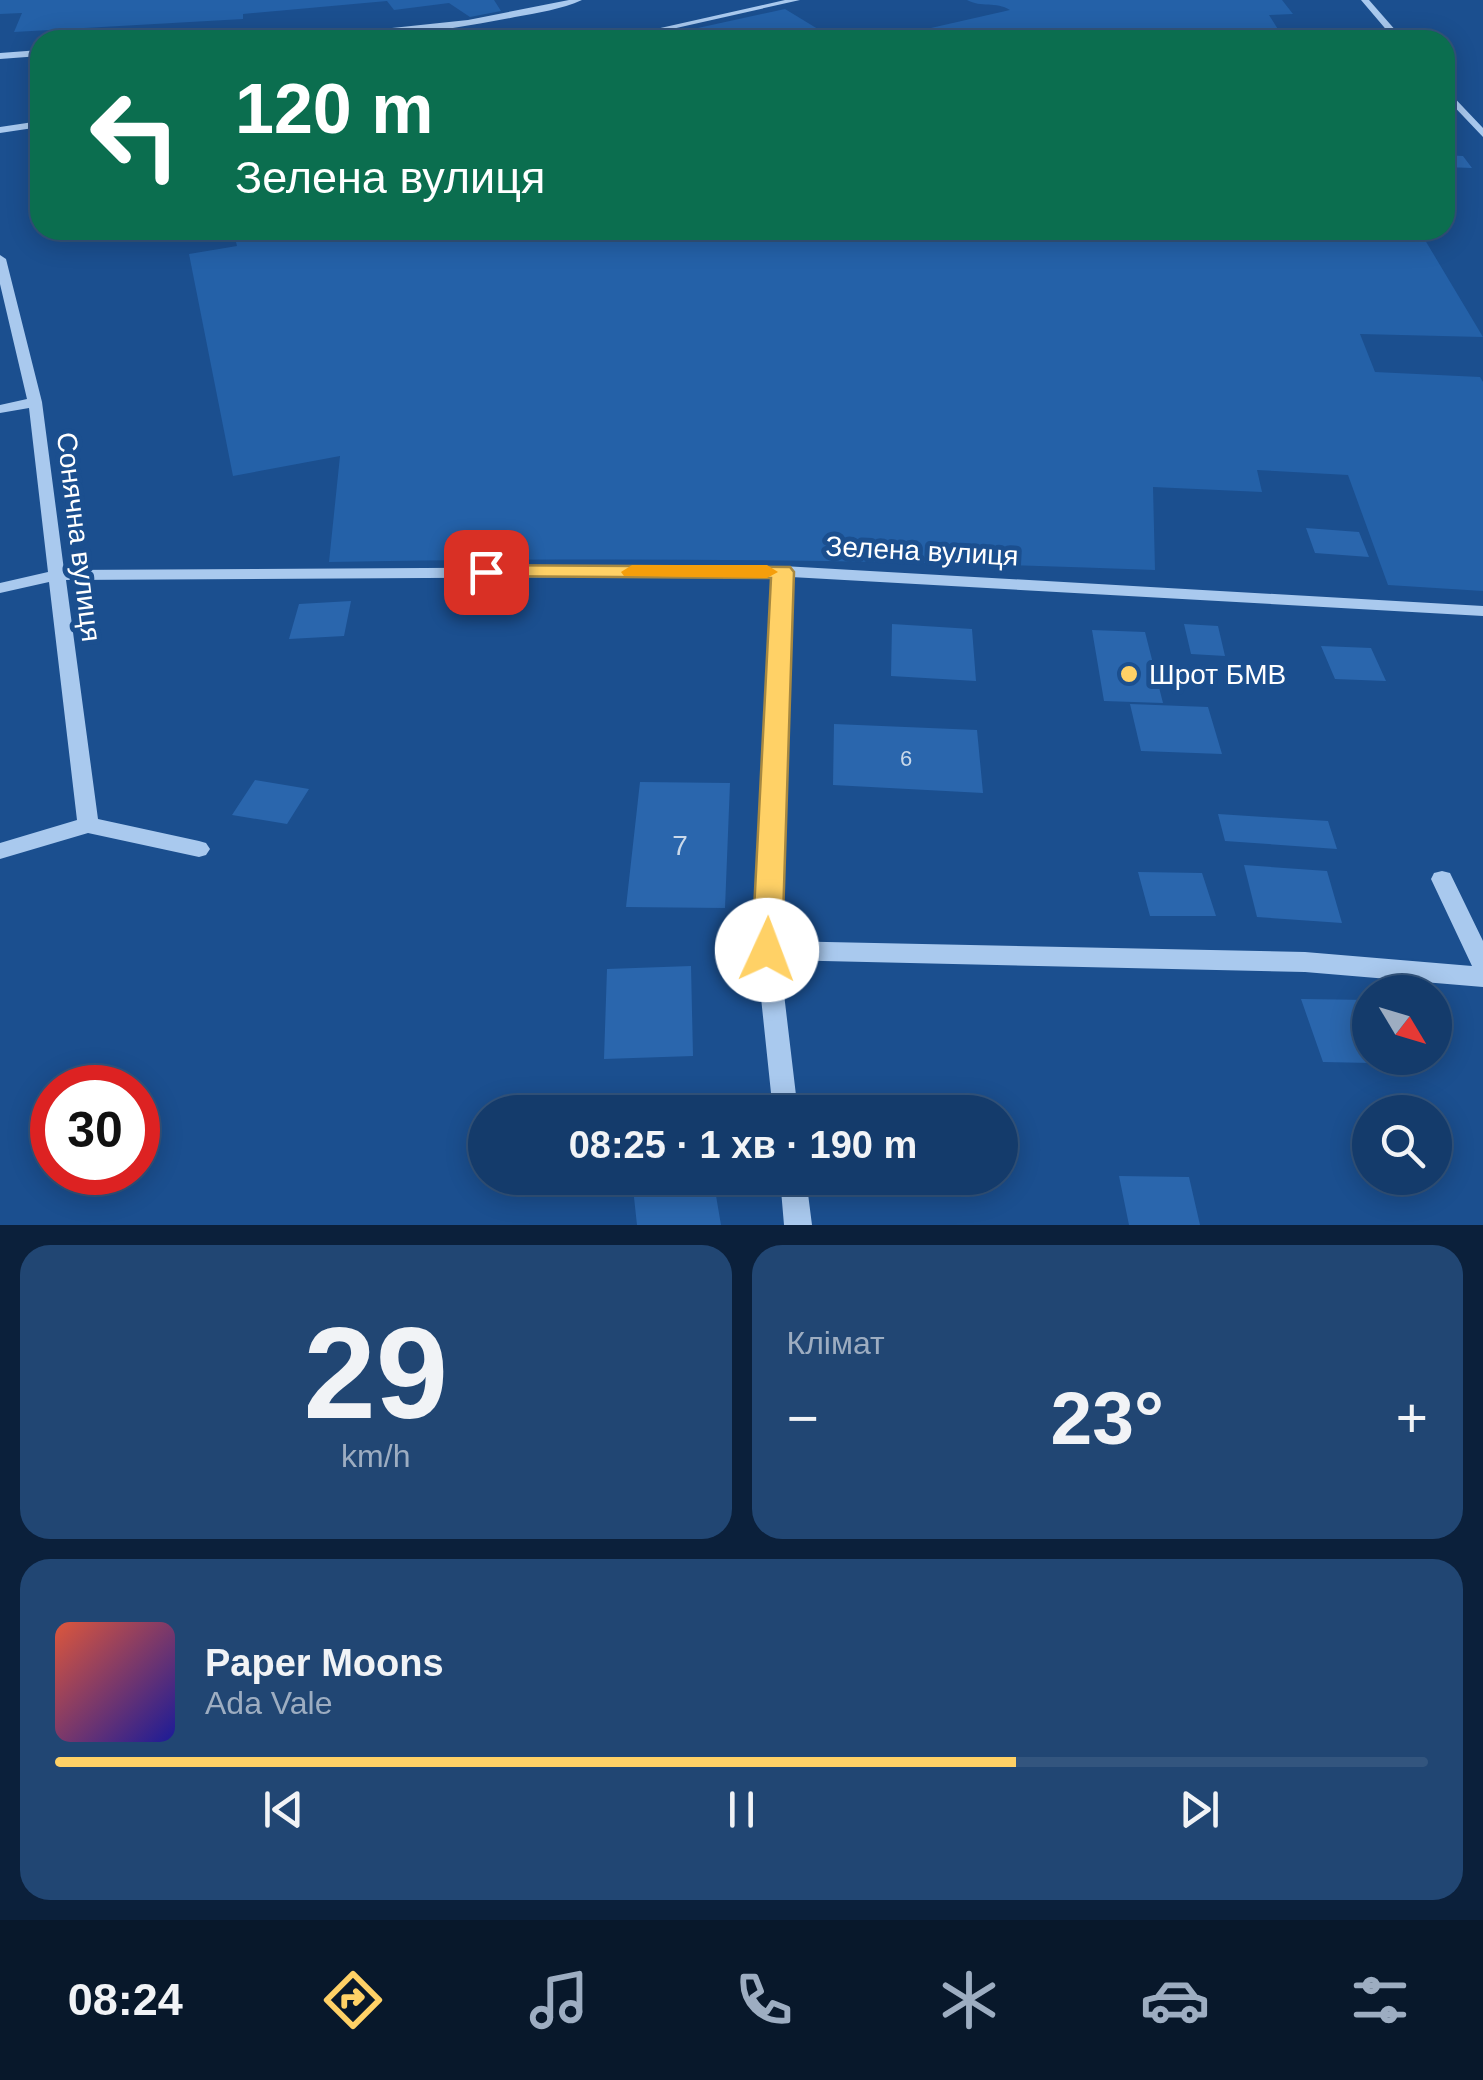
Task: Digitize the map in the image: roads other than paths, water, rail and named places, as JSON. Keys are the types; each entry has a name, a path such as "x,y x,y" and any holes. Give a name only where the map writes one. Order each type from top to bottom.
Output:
{"street":[{"path":"400,30 480,20 578,0"},
{"path":"657,30 796,0"},
{"path":"1365,0 1391,30"},
{"path":"0,56 30,54"},
{"path":"1455,102 1483,134"},
{"path":"0,130 30,126"},
{"name":"Сонячна вулиця","path":"0,259 35,402 88,825"},
{"path":"0,409 35,402"},
{"path":"783,572 767,950 783,1095"},
{"name":"Зелена вулиця","path":"0,588 56,575 783,572 1482,612"},
{"path":"0,851 88,825 199,849"},
{"path":"1442,879 1483,965"},
{"path":"767,950 1304,962 1483,977"},
{"path":"795,1195 798,1225"}],"place":[{"name":"Шрот БМВ","path":"1129,674"}]}
